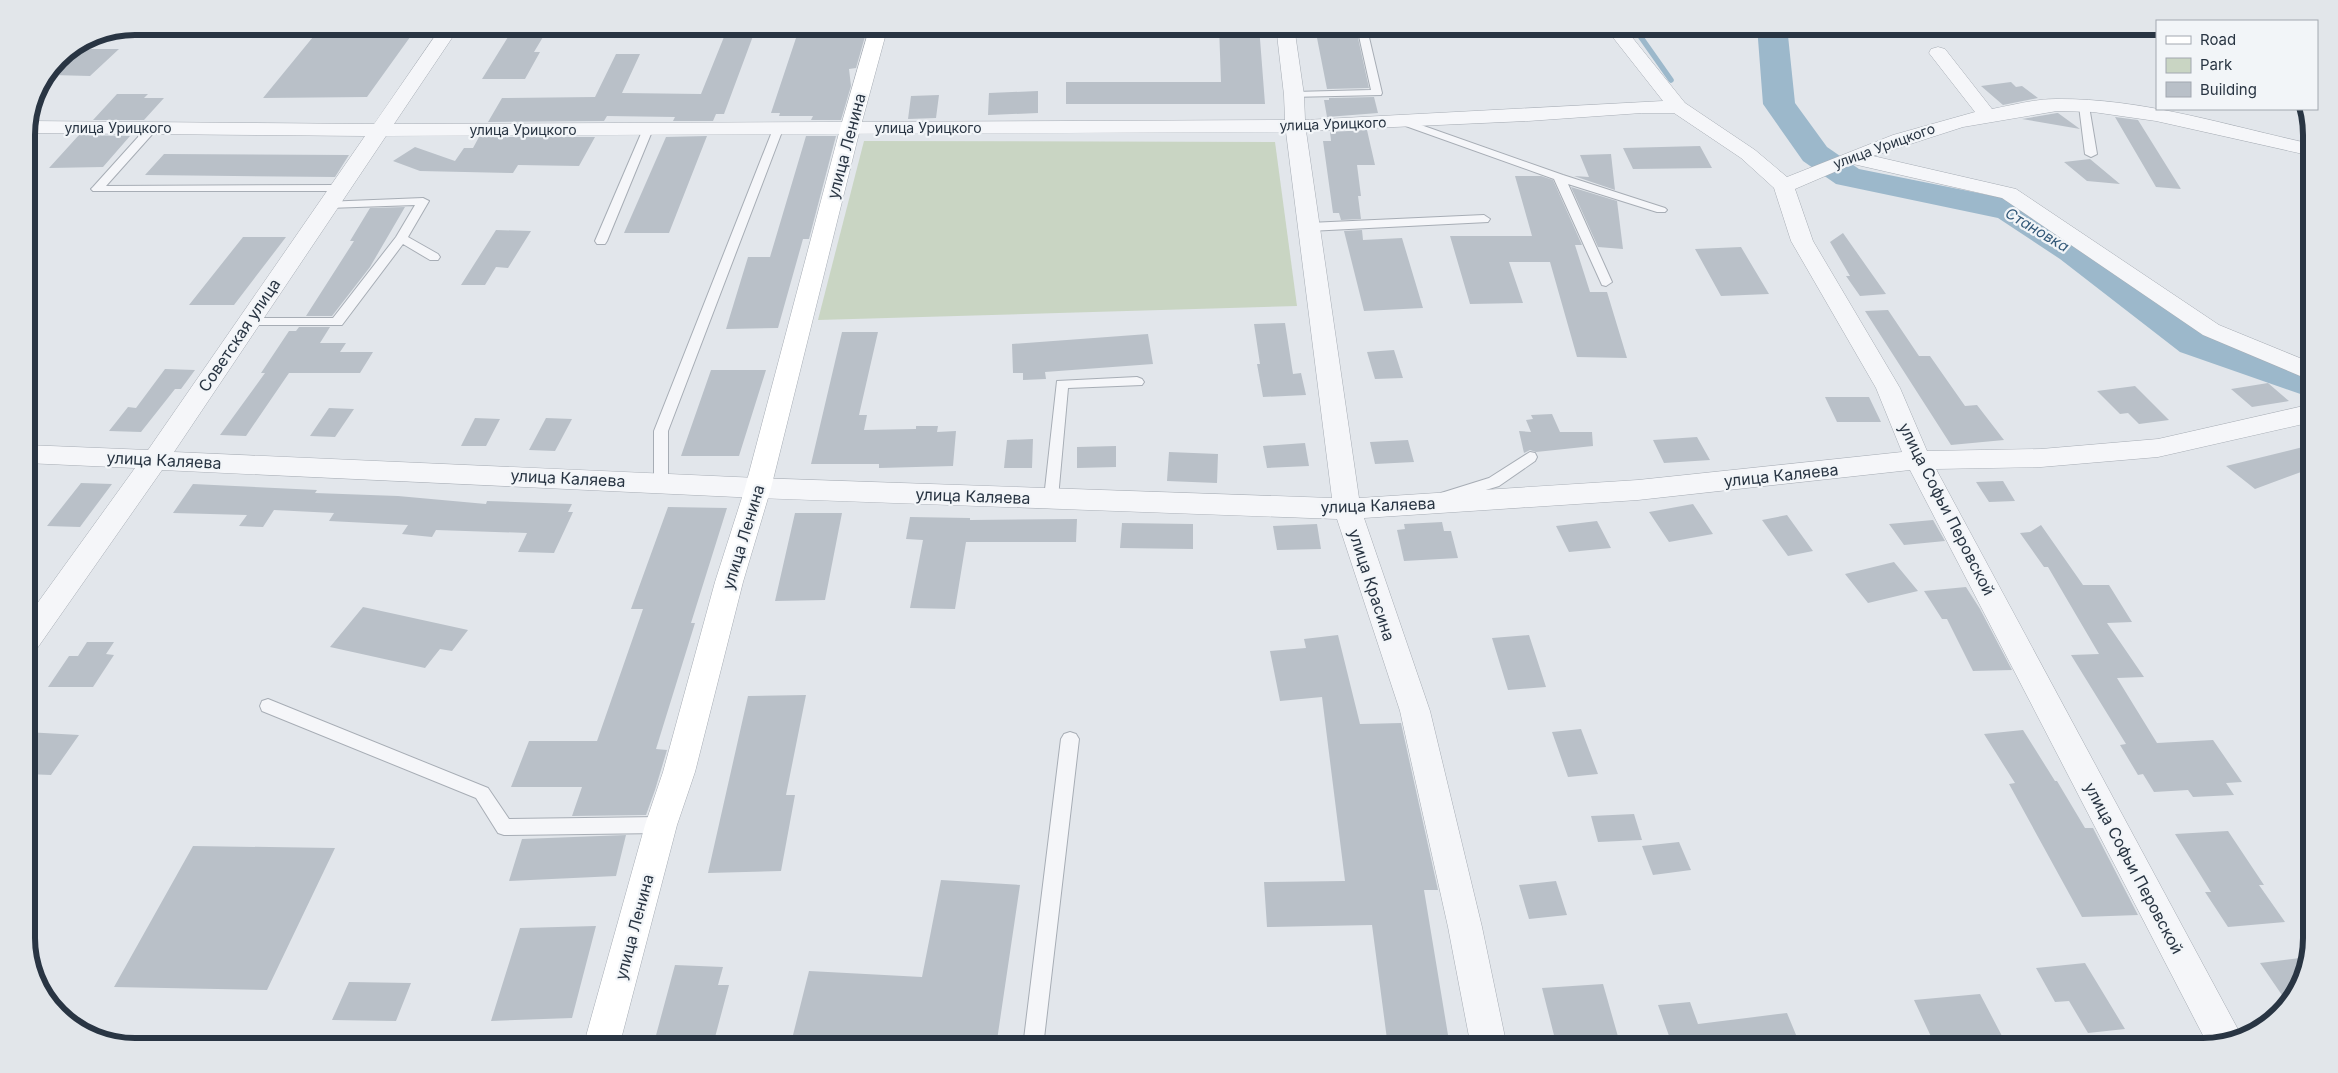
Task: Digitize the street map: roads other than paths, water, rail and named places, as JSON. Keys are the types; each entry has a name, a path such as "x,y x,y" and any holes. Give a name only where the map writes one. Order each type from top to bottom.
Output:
{"main road":[{"name":"улица Ленина","path":"604,1038 661,825 679,772 729,582 758,488 850,129 876,35"}],"street":[{"name":"Советская улица","path":"35,629 156,459 444,35"},
{"name":"улица Красина","path":"1286,35 1308,227 1347,509 1414,711 1465,927 1487,1038"},
{"name":"улица Софьи Перовской","path":"1620,35 1678,107 1748,154 1784,186 1802,240 1888,388 1918,460 2223,1036"},
{"path":"1938,54 1986,114"},
{"name":"улица Урицкого","path":"1784,186 1831,165 1928,129 1986,114 2060,104 2122,109 2303,148"},
{"name":"улица Урицкого","path":"35,127 378,130 1295,126 1404,122 1642,107 1678,107"},
{"path":"1853,158 2009,193 2211,330 2303,369"},
{"name":"улица Каляева","path":"35,454 758,488 1347,509 1638,490 1918,460 2041,458 2158,448 2303,414"}],"lane":[{"path":"1294,96 1377,92 1363,35"},
{"path":"2084,106 2091,154"},
{"path":"1404,122 1559,177 1661,210"},
{"path":"152,128 97,189 423,200 401,238 337,322 248,322"},
{"path":"601,241 648,129"},
{"path":"661,483 662,431 778,129"},
{"path":"1559,177 1606,282"},
{"path":"1308,227 1484,219"},
{"path":"401,238 434,257"},
{"path":"1051,498 1062,384 1137,382"},
{"path":"1423,504 1494,482 1530,457"},
{"path":"268,706 482,793 504,827 661,825"},
{"path":"1034,1038 1070,739"}],"waterway":[{"path":"1639,35 1671,80"},
{"name":"Становка","path":"1773,35 1779,104 1815,154 1848,177 2010,210 2073,251 2194,343 2303,381"}]}
